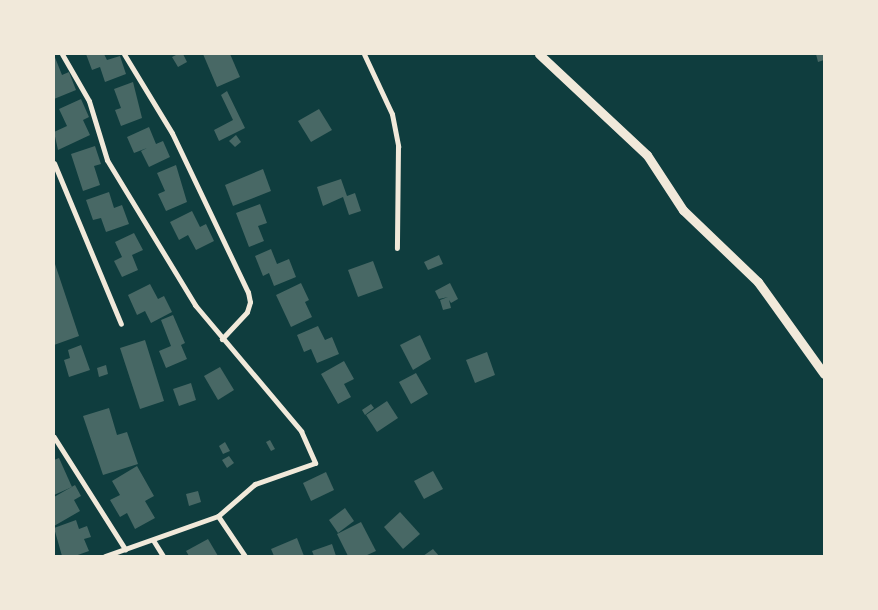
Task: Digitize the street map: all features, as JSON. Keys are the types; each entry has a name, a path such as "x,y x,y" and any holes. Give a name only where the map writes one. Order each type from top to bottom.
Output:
{"street":[{"path":"62,54 89,101 107,160 195,305 222,340 301,431 316,463 255,484 218,516 105,556"},
{"path":"124,54 172,133 248,292 250,302 247,312 222,340"},
{"path":"364,54 392,114 398,146 397,248"},
{"path":"539,54 647,155 683,210 758,282 824,374"},
{"path":"54,163 121,324"},
{"path":"54,437 125,549"},
{"path":"218,516 245,556"},
{"path":"153,540 163,556"}],"building":[{"path":"86,54 104,54 107,60 120,56 126,74 105,82 100,67 92,70"},
{"path":"183,54 187,62 178,67 172,57"},
{"path":"203,54 230,54 240,77 217,87"},
{"path":"816,54 824,54 824,60 818,62"},
{"path":"54,55 62,75 69,72 76,90 54,99"},
{"path":"133,82 142,118 121,126 115,110 121,108 114,89"},
{"path":"227,91 245,128 219,141 214,130 233,120 221,95"},
{"path":"81,99 89,117 83,120 90,135 58,150 54,132 67,126 59,109"},
{"path":"319,109 332,130 311,142 298,121"},
{"path":"149,127 156,144 163,141 170,157 149,167 141,151 147,148 134,153 127,137"},
{"path":"236,135 241,142 235,147 229,141"},
{"path":"95,146 101,164 94,166 100,185 83,191 71,154"},
{"path":"176,165 187,202 166,211 158,194 165,191 157,173"},
{"path":"263,169 271,191 233,206 225,185"},
{"path":"341,179 347,196 355,193 361,211 349,215 343,197 323,206 317,187"},
{"path":"109,192 114,208 122,205 129,224 106,232 101,218 93,220 86,200"},
{"path":"260,204 267,223 258,226 264,241 249,247 236,213"},
{"path":"192,211 200,227 206,224 214,241 196,250 188,235 179,240 170,222"},
{"path":"134,233 143,250 132,255 138,270 122,277 114,261 122,257 115,242"},
{"path":"271,249 277,264 289,259 296,277 274,286 269,273 263,276 255,256"},
{"path":"439,255 443,264 428,270 424,262"},
{"path":"54,261 79,336 54,345"},
{"path":"373,261 383,288 358,297 348,270"},
{"path":"301,283 309,300 305,302 312,317 291,327 276,295"},
{"path":"450,283 458,299 451,303 449,300 451,308 443,310 440,300 448,297 439,299 435,291"},
{"path":"150,284 158,299 164,296 172,312 151,323 145,311 137,315 128,295"},
{"path":"173,315 185,343 181,345 187,359 166,368 159,351 171,346 161,320"},
{"path":"318,326 325,340 332,337 339,354 317,363 311,349 304,352 297,335"},
{"path":"420,335 431,359 413,370 400,345"},
{"path":"145,340 164,401 140,409 120,348"},
{"path":"81,345 90,370 69,377 64,360 70,358 68,350"},
{"path":"487,352 495,375 475,383 466,360"},
{"path":"344,361 354,379 344,384 351,397 338,404 321,374"},
{"path":"106,365 108,374 99,377 97,368"},
{"path":"220,367 234,390 218,400 204,376"},
{"path":"416,373 428,394 411,404 399,382"},
{"path":"191,383 196,400 179,406 173,389"},
{"path":"387,401 398,418 377,432 366,415"},
{"path":"371,404 374,408 365,415 362,410"},
{"path":"109,408 117,435 127,432 138,464 103,475 83,416"},
{"path":"270,440 275,449 271,451 266,442"},
{"path":"225,442 230,451 223,454 219,446"},
{"path":"229,456 234,463 227,468 222,460"},
{"path":"59,458 72,487 54,495 54,460"},
{"path":"137,466 154,496 145,501 155,518 135,529 127,513 120,517 110,500 120,495 112,481"},
{"path":"433,471 443,489 424,499 414,481"},
{"path":"326,472 334,490 311,501 303,483"},
{"path":"75,485 81,496 74,500 80,511 54,526 54,497"},
{"path":"198,491 201,502 189,506 186,494"},
{"path":"345,508 354,521 338,533 329,520"},
{"path":"400,512 420,534 403,549 384,527"},
{"path":"76,520 79,529 87,526 91,537 84,539 89,551 75,556 62,556 54,528"},
{"path":"361,522 376,551 365,556 348,556 337,534"},
{"path":"297,538 304,556 274,556 271,549"},
{"path":"208,539 218,556 189,556 186,551"},
{"path":"332,544 336,556 314,556 312,551"},
{"path":"433,549 439,556 423,556"}]}
